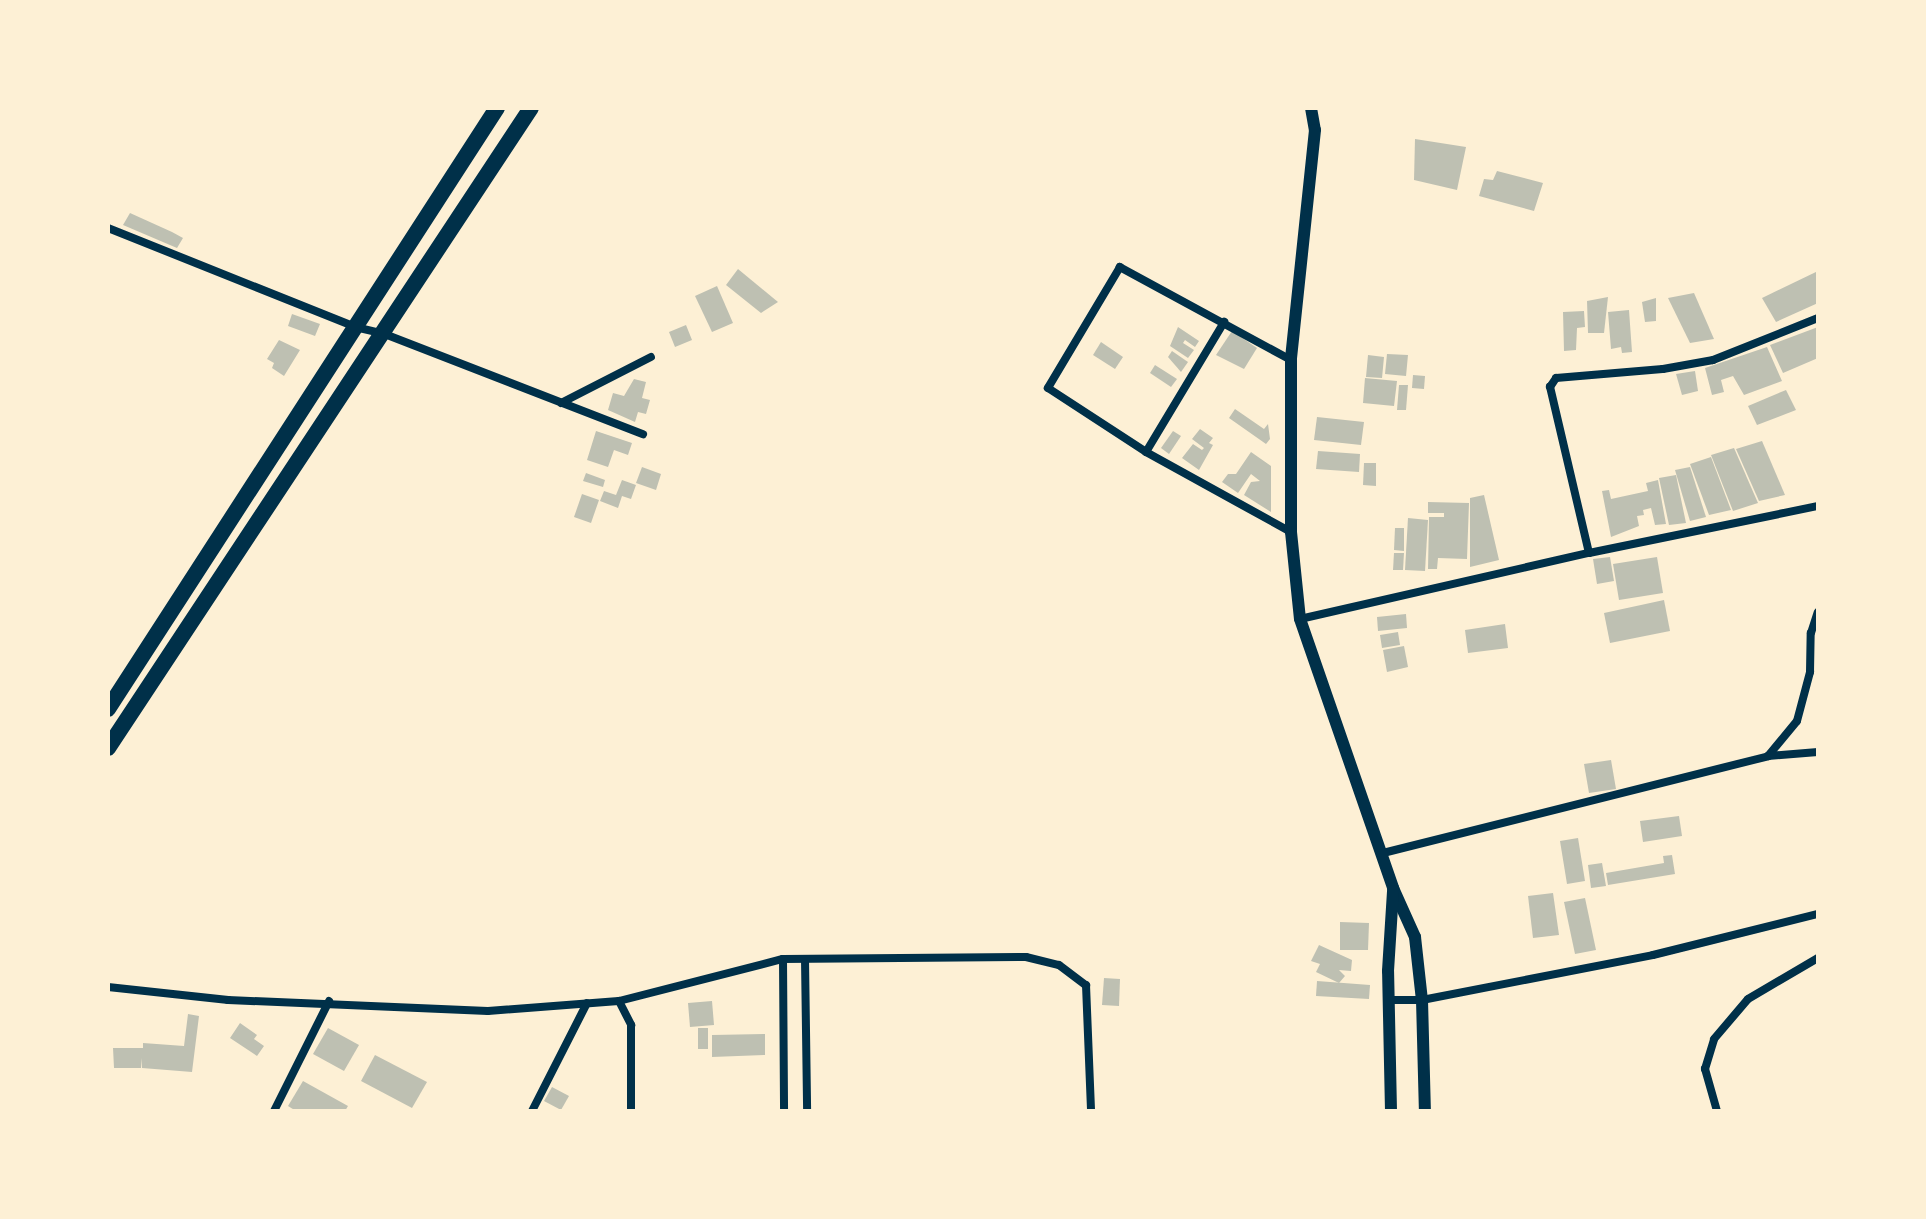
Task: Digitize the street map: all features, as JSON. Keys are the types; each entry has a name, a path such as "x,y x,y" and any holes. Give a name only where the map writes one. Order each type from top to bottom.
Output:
{"highway":[{"path":"108,709 497,108"},
{"path":"108,748 531,108"}],"street":[{"path":"1311,108 1315,130 1291,360 1291,532 1300,619 1393,888 1415,937 1422,1000 1425,1111"},
{"path":"108,228 355,327 382,333 643,434"},
{"path":"1291,360 1120,267 1048,388 1146,452 1291,532"},
{"path":"1589,553 1550,387 1556,378 1663,369 1713,360 1818,318"},
{"path":"1146,452 1224,322"},
{"path":"561,403 651,357"},
{"path":"1300,619 1589,553 1818,506"},
{"path":"1768,756 1797,721 1810,672 1811,633 1818,612"},
{"path":"1383,853 1768,756 1818,752"},
{"path":"1391,1111 1388,1000 1393,888"},
{"path":"1388,1000 1422,1000 1653,955 1818,914"},
{"path":"108,987 228,1000 329,1001 488,1011 619,1001 783,959 1026,957 1059,965 1086,985 1091,1111"},
{"path":"1717,1111 1705,1069 1714,1039 1748,999 1818,958"},
{"path":"783,959 784,1111"},
{"path":"805,959 807,1111"},
{"path":"274,1111 329,1001"},
{"path":"619,1001 631,1025 631,1111"},
{"path":"532,1111 587,1003"}],"building":[{"path":"1415,139 1466,147 1457,190 1414,180"},
{"path":"1497,171 1543,183 1534,211 1479,196 1484,179 1493,180"},
{"path":"130,213 183,238 177,248 123,225"},
{"path":"738,269 778,302 761,313 726,285"},
{"path":"1818,271 1818,303 1776,322 1762,298"},
{"path":"717,286 733,323 712,332 695,296"},
{"path":"1694,293 1714,339 1690,343 1668,298"},
{"path":"1608,297 1604,333 1588,333 1587,301"},
{"path":"1656,298 1656,321 1645,322 1642,302"},
{"path":"1629,310 1632,352 1622,353 1621,347 1611,349 1608,312"},
{"path":"1584,311 1585,327 1577,328 1576,350 1564,351 1563,312"},
{"path":"292,314 320,324 315,336 288,326"},
{"path":"686,325 692,340 675,347 669,332"},
{"path":"1178,327 1199,341 1195,347 1185,340 1183,343 1194,350 1188,358 1170,346"},
{"path":"1818,327 1818,358 1783,373 1770,345"},
{"path":"1232,331 1257,348 1244,369 1216,355"},
{"path":"279,340 300,350 284,376 272,368 274,363 267,359"},
{"path":"1101,342 1123,357 1115,369 1093,355"},
{"path":"1767,347 1782,381 1744,395 1733,376 1721,380 1724,392 1712,395 1705,368"},
{"path":"1172,351 1188,362 1181,372 1168,357"},
{"path":"1387,354 1408,355 1406,376 1385,374"},
{"path":"1368,355 1384,357 1382,378 1366,377"},
{"path":"1155,365 1177,379 1171,387 1150,373"},
{"path":"1695,371 1698,391 1682,395 1676,374"},
{"path":"1413,375 1425,376 1424,389 1412,388"},
{"path":"1365,378 1397,381 1394,406 1363,403"},
{"path":"634,379 646,382 642,398 650,400 646,414 638,412 635,422 608,410 613,393 624,396"},
{"path":"1399,385 1408,385 1406,410 1397,410"},
{"path":"1786,390 1796,410 1757,425 1748,406"},
{"path":"1235,409 1264,429 1268,424 1270,439 1266,444 1229,418"},
{"path":"1317,417 1364,422 1361,445 1314,440"},
{"path":"1200,429 1213,438 1209,443 1213,445 1199,470 1182,458 1193,444 1202,450 1204,448 1192,439"},
{"path":"596,431 632,443 628,455 614,450 608,467 587,460"},
{"path":"1173,431 1181,436 1169,454 1161,448"},
{"path":"1762,441 1785,495 1759,501 1736,449"},
{"path":"1734,448 1758,503 1733,511 1711,455"},
{"path":"1318,451 1360,454 1359,472 1316,469"},
{"path":"1251,452 1271,466 1271,512 1244,495 1251,482 1260,481 1251,474 1238,493 1222,482 1228,474 1236,474"},
{"path":"1711,457 1731,510 1709,515 1690,464"},
{"path":"1364,463 1376,463 1376,486 1363,485"},
{"path":"642,467 661,474 656,490 636,483"},
{"path":"1690,467 1706,517 1690,521 1675,470"},
{"path":"586,473 605,480 603,487 583,481"},
{"path":"1676,475 1686,523 1669,525 1659,478"},
{"path":"622,480 636,485 631,499 622,496 618,508 600,501 604,491 616,495"},
{"path":"1658,480 1666,524 1655,525 1651,508 1643,510 1644,515 1637,516 1639,526 1611,537 1602,491 1609,490 1611,499 1648,491 1646,483"},
{"path":"582,494 599,500 591,523 574,517"},
{"path":"1484,495 1499,560 1470,567 1470,498"},
{"path":"1428,502 1469,503 1467,559 1438,558 1437,569 1428,569 1429,517 1444,517 1444,513 1428,513"},
{"path":"1408,518 1428,520 1425,571 1405,570"},
{"path":"1395,528 1404,528 1404,551 1394,550"},
{"path":"1394,553 1404,553 1403,570 1393,570"},
{"path":"1610,557 1614,581 1597,584 1593,559"},
{"path":"1657,557 1663,593 1619,600 1613,564"},
{"path":"1664,600 1670,631 1610,643 1604,613"},
{"path":"1406,614 1407,628 1378,631 1377,617"},
{"path":"1505,624 1508,648 1468,653 1465,630"},
{"path":"1398,632 1400,645 1382,648 1380,635"},
{"path":"1404,646 1408,667 1387,672 1383,650"},
{"path":"1611,760 1616,789 1589,793 1584,764"},
{"path":"1679,816 1682,836 1643,842 1640,821"},
{"path":"1578,838 1585,881 1567,884 1560,841"},
{"path":"1672,855 1675,874 1608,885 1606,873 1664,863 1663,856"},
{"path":"1602,863 1606,886 1591,888 1588,865"},
{"path":"1553,893 1559,935 1533,938 1528,896"},
{"path":"1585,898 1596,950 1575,954 1564,902"},
{"path":"1340,922 1369,923 1368,950 1340,950"},
{"path":"1319,945 1352,960 1351,971 1339,970 1345,976 1339,983 1316,972 1320,964 1311,961"},
{"path":"1104,978 1120,979 1119,1006 1102,1005"},
{"path":"1317,981 1370,985 1369,999 1316,996"},
{"path":"712,1001 714,1025 690,1027 688,1003"},
{"path":"188,1014 199,1016 192,1072 142,1068 142,1058 141,1068 114,1068 113,1048 143,1048 143,1043 184,1046"},
{"path":"240,1023 257,1035 254,1039 264,1046 257,1056 230,1038"},
{"path":"328,1028 359,1045 344,1071 313,1054"},
{"path":"698,1028 708,1028 708,1049 698,1049"},
{"path":"765,1034 765,1055 712,1057 712,1035"},
{"path":"375,1055 427,1082 412,1108 361,1081"},
{"path":"303,1081 348,1106 345,1111 296,1111 288,1106"},
{"path":"552,1087 569,1096 561,1110 544,1101"}]}
